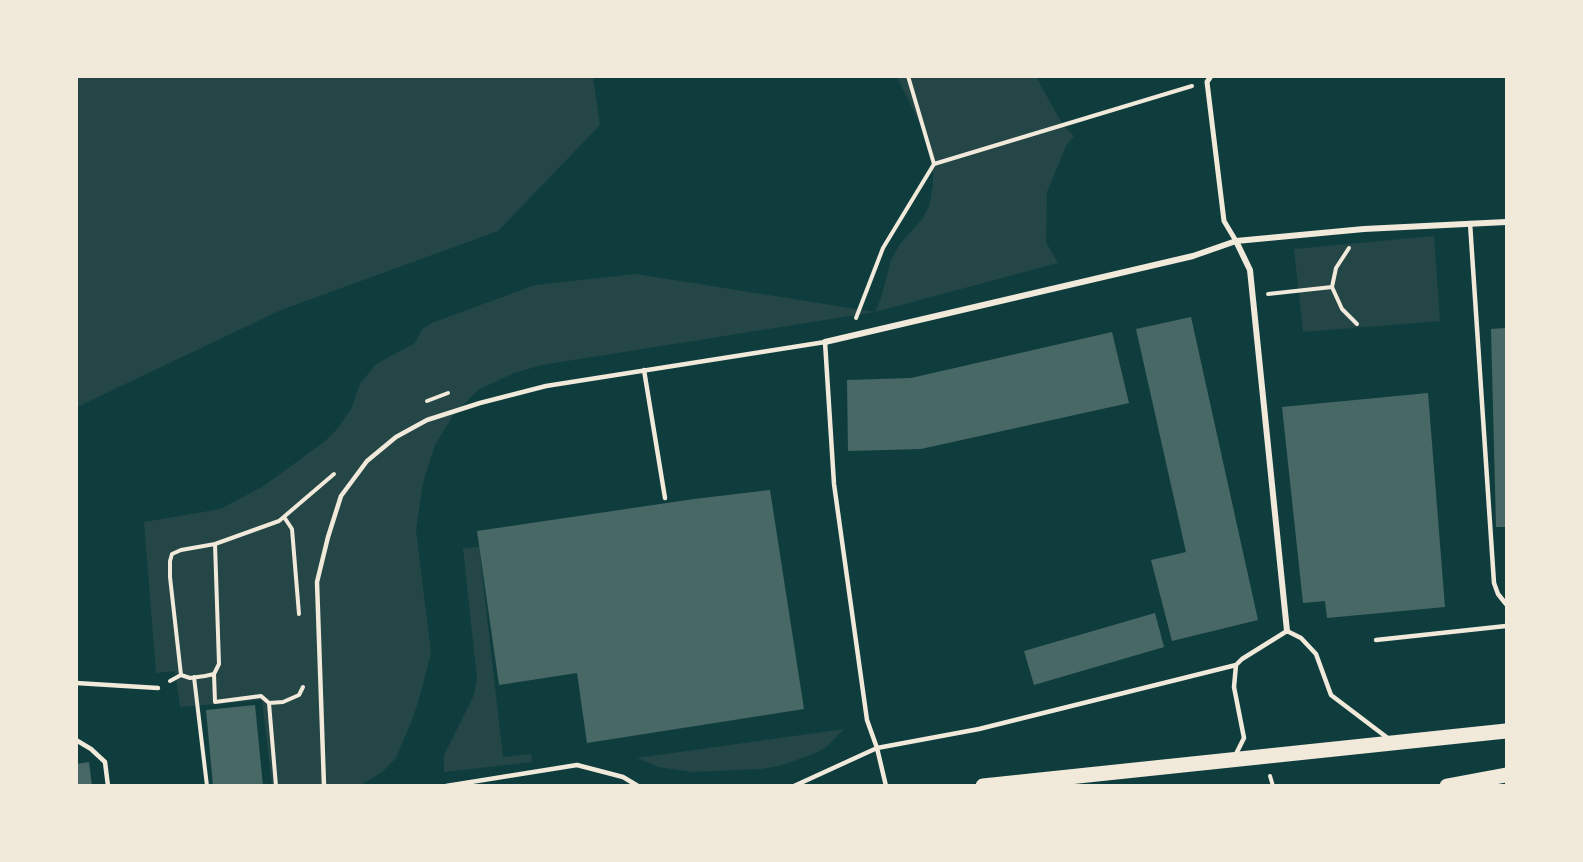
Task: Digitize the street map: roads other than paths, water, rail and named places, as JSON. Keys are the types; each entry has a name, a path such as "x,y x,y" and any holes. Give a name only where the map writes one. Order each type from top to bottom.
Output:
{"main road":[{"path":"983,786 1506,731"},
{"path":"1447,786 1506,775"}],"street":[{"path":"1209,79 1224,221 1250,270 1287,632"},
{"path":"825,342 1181,259 1236,241 1364,229 1506,222"}],"lane":[{"path":"1470,223 1494,584 1506,604"},
{"path":"324,786 317,582 341,496 367,461 396,437 427,420 480,403 546,386 825,342 834,484 867,720 877,748 886,786"},
{"path":"645,370 665,498"},
{"path":"1376,640 1506,626"},
{"path":"794,786 877,748 979,729 1236,665 1287,632 1301,638 1316,654 1331,695 1394,743"},
{"path":"1234,759 1244,738 1234,687 1236,665"},
{"path":"76,683 158,688"},
{"path":"76,740 91,749 105,762 108,786"},
{"path":"446,786 578,765 623,777 638,786"}]}
